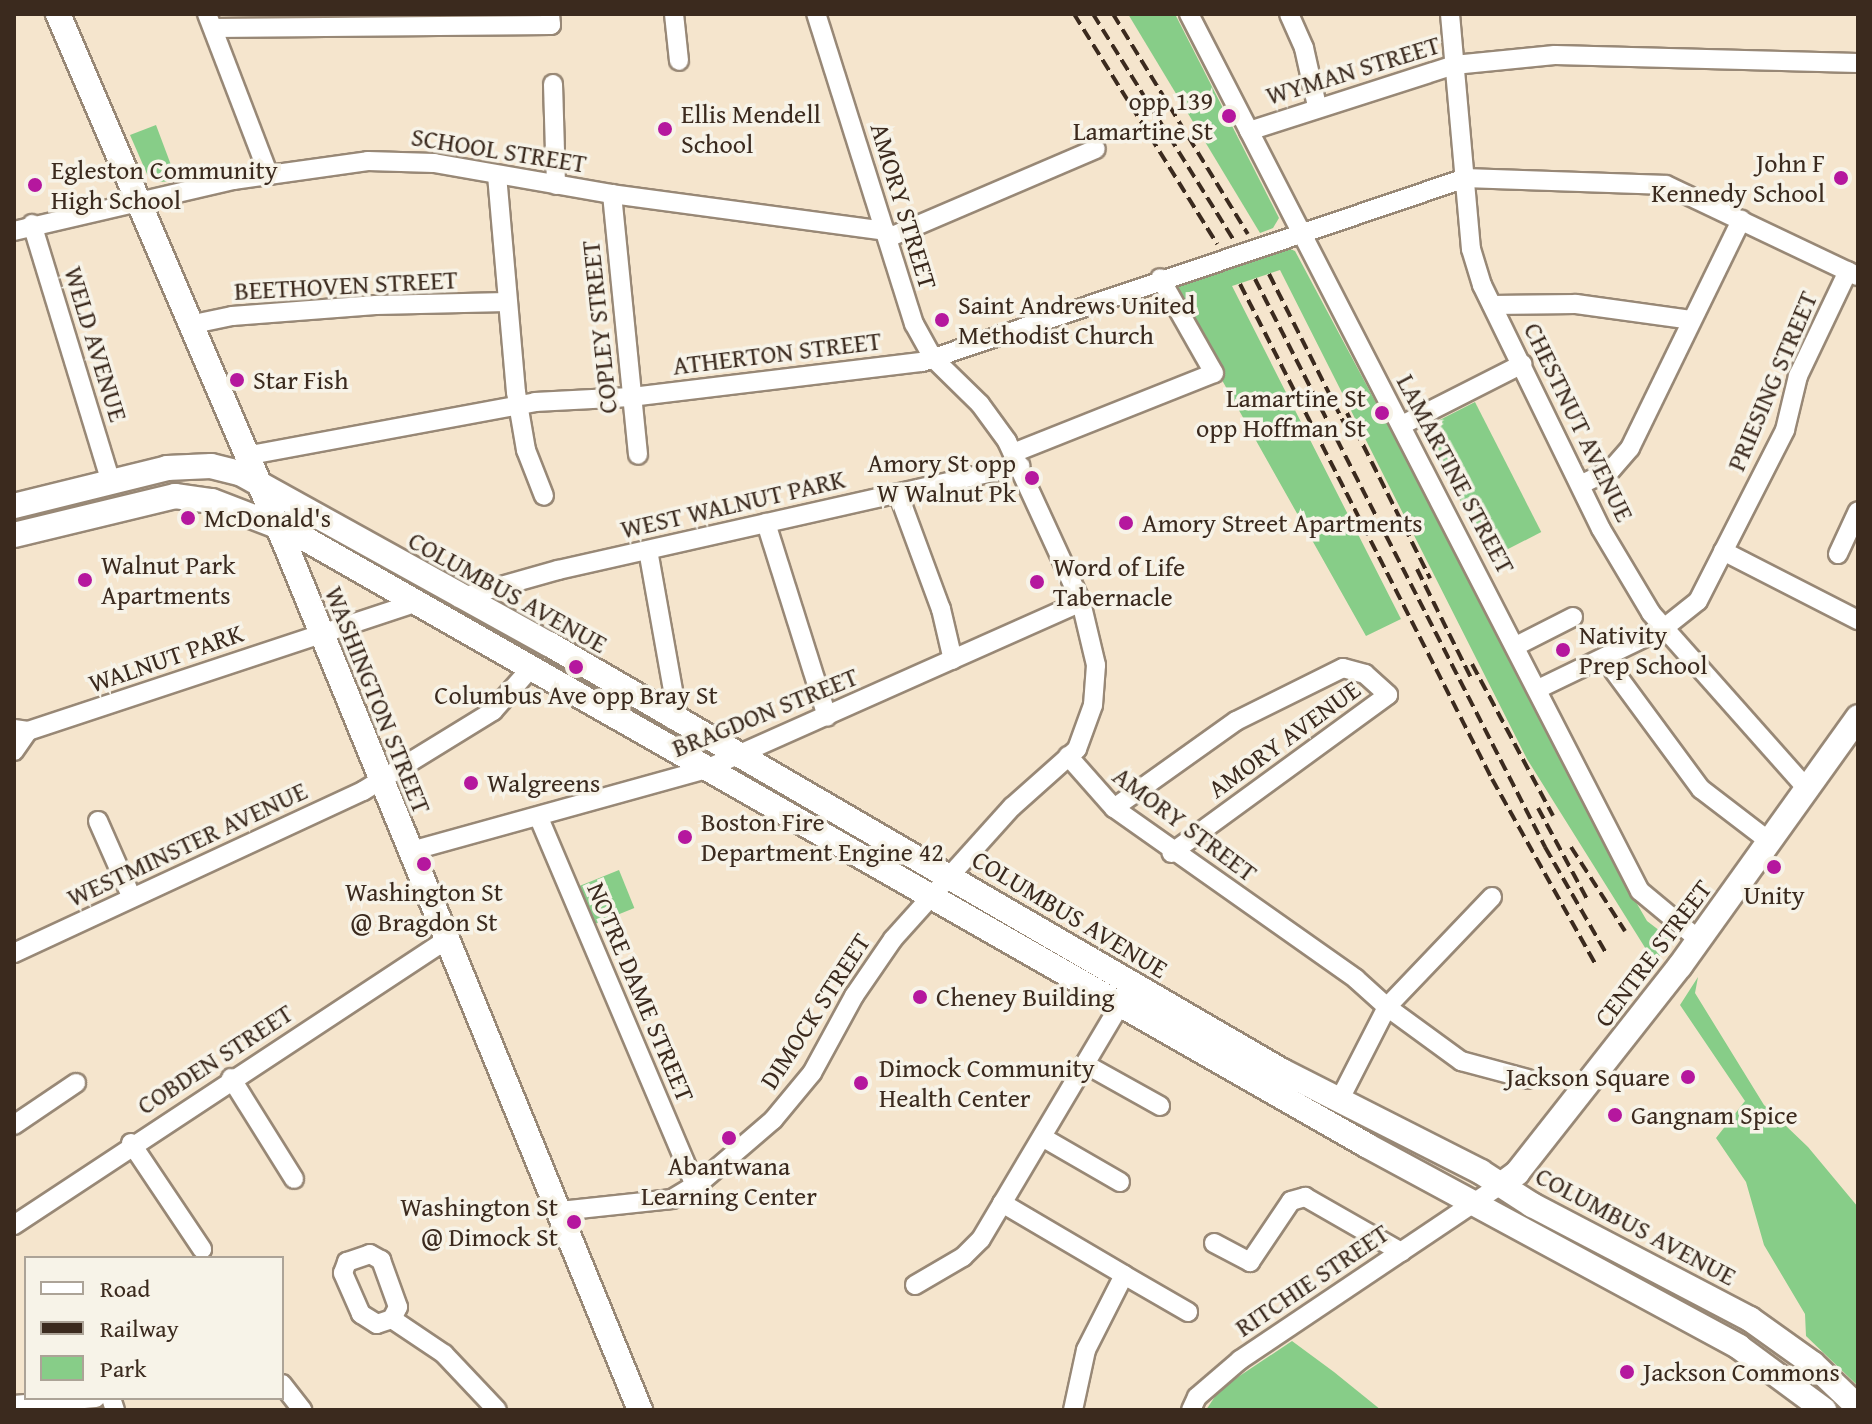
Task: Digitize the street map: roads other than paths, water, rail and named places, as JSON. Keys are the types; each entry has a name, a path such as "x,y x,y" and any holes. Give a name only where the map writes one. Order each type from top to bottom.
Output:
{"main road":[{"name":"WASHINGTON STREET","path":"58,14 276,525 640,1410"},
{"name":"COLUMBUS AVENUE","path":"14,506 110,479 206,465 227,468 459,598 549,644 672,720 741,755 1068,948 1339,1101 1502,1184 1754,1321 1813,1364 1858,1407"},
{"name":"COLUMBUS AVENUE","path":"14,535 169,496 208,500 276,525 1473,1204 1739,1347 1824,1410"},
{"name":"CENTRE STREET","path":"1502,1184 1600,1070 1699,940 1858,717"}],"street":[{"path":"268,173 210,21 551,25 550,14"},
{"path":"674,14 679,61"},
{"name":"AMORY STREET","path":"816,14 887,234 907,307 933,358 980,404 1017,460 1081,602 1097,679 1083,739 1068,756 1114,808 1171,853 1329,960 1461,1061 1528,1079"},
{"name":"LAMARTINE STREET","path":"1189,14 1298,232 1402,425 1643,896 1699,940"},
{"path":"1289,14 1304,48 1317,106"},
{"name":"CHESTNUT AVENUE","path":"1450,14 1474,262 1492,305 1582,484 1601,529 1664,628 1808,790"},
{"name":"WYMAN STREET","path":"1249,131 1317,106 1454,65 1555,55 1858,63"},
{"path":"553,84 556,185"},
{"path":"887,234 1096,149"},
{"name":"SCHOOL STREET","path":"14,231 32,224 268,173 381,161 434,163 612,194 887,234"},
{"path":"497,175 507,302 526,450 544,496"},
{"name":"ATHERTON STREET","path":"245,456 520,404 631,397 933,358 1160,278 1466,178 1666,185 1853,274"},
{"name":"COPLEY STREET","path":"612,194 638,455"},
{"path":"1582,484 1622,461 1741,220"},
{"name":"WELD AVENUE","path":"32,224 110,479"},
{"name":"PRIESING STREET","path":"1538,689 1664,628 1698,601 1785,430 1798,376 1853,274"},
{"name":"WEST WALNUT PARK","path":"459,598 648,550 898,493 1017,460 1214,373 1160,278"},
{"name":"BEETHOVEN STREET","path":"189,325 232,316 376,305 507,302"},
{"path":"1492,305 1576,304 1691,320"},
{"path":"1402,425 1522,364"},
{"path":"898,493 941,609 953,660"},
{"path":"1838,554 1858,511"},
{"path":"766,523 827,717"},
{"path":"648,550 677,712 672,720"},
{"path":"1723,551 1858,620"},
{"name":"BRAGDON STREET","path":"411,851 539,818 706,769 1081,602"},
{"path":"320,633 416,603"},
{"path":"1516,646 1573,617"},
{"name":"WALNUT PARK","path":"14,751 21,730 320,633"},
{"path":"1605,659 1701,789 1770,842"},
{"name":"AMORY AVENUE","path":"1114,808 1236,721 1343,668 1365,674 1388,695 1171,853"},
{"name":"WESTMINSTER AVENUE","path":"14,953 381,781 493,711 530,669"},
{"name":"DIMOCK STREET","path":"560,1211 657,1203 695,1186 801,1089 867,977 929,897 1068,756"},
{"name":"NOTRE DAME STREET","path":"539,818 695,1186"},
{"path":"98,821 132,898"},
{"path":"1339,1101 1387,1007 1403,985 1492,897"},
{"name":"COBDEN STREET","path":"14,1225 131,1143 446,940"},
{"path":"915,1285 963,1257 1002,1203 1121,1003"},
{"path":"1085,1064 1160,1106"},
{"path":"231,1078 294,1179"},
{"path":"14,1125 76,1083"},
{"path":"1042,1137 1120,1182"},
{"path":"131,1143 202,1249"},
{"name":"CENTRE STREET","path":"1473,1204 1502,1184"},
{"path":"1214,1243 1250,1262 1291,1201 1305,1197 1401,1252"},
{"path":"1002,1203 1188,1312"},
{"name":"RITCHIE STREET","path":"1191,1410 1197,1397 1240,1360 1473,1204"},
{"path":"1073,1410 1086,1350 1124,1275"},
{"path":"392,1319 444,1354 497,1410"},
{"path":"284,1387 302,1410"},
{"path":"14,1405 73,1400"}],"railway":[{"path":"1074,14 1217,244"},
{"path":"1093,14 1233,239"},
{"path":"1113,14 1248,234"},
{"path":"1269,274 1347,429"},
{"path":"1255,279 1545,847 1606,953"},
{"path":"1240,284 1492,779 1597,967"},
{"path":"1347,413 1430,578"},
{"path":"1417,569 1472,680"},
{"path":"1472,664 1553,816"},
{"path":"1538,808 1587,899"},
{"path":"1571,847 1625,931"}],"place":[{"name":"opp 139 Lamartine St","path":"1229,116"},
{"name":"Ellis Mendell School","path":"665,129"},
{"name":"John F Kennedy School","path":"1841,178"},
{"name":"Egleston Community High School","path":"35,185"},
{"name":"Saint Andrews United Methodist Church","path":"942,320"},
{"name":"Star Fish","path":"237,380"},
{"name":"Lamartine St opp Hoffman St","path":"1382,413"},
{"name":"Amory St opp W Walnut Pk","path":"1032,478"},
{"name":"McDonald's","path":"188,518"},
{"name":"Amory Street Apartments","path":"1126,523"},
{"name":"Walnut Park Apartments","path":"85,580"},
{"name":"Word of Life Tabernacle","path":"1037,582"},
{"name":"Nativity Prep School","path":"1563,650"},
{"name":"Columbus Ave opp Bray St","path":"576,667"},
{"name":"Walgreens","path":"471,783"},
{"name":"Boston Fire Department Engine 42","path":"685,837"},
{"name":"Washington St @ Bragdon St","path":"424,864"},
{"name":"Unity","path":"1774,867"},
{"name":"Cheney Building","path":"920,997"},
{"name":"Jackson Square","path":"1688,1077"},
{"name":"Dimock Community Health Center","path":"861,1083"},
{"name":"Gangnam Spice","path":"1615,1115"},
{"name":"Abantwana Learning Center","path":"729,1138"},
{"name":"Washington St @ Dimock St","path":"574,1222"},
{"name":"Jackson Commons","path":"1627,1372"}]}
